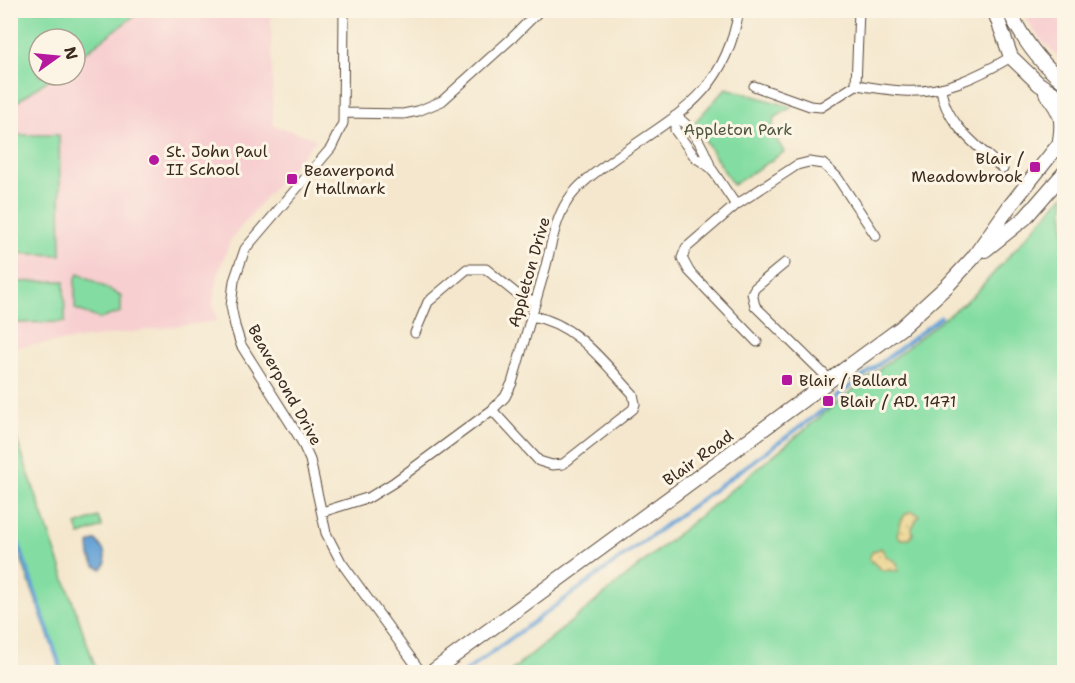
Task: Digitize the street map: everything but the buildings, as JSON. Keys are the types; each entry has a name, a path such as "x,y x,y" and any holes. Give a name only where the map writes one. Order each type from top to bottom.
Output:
{"main road":[{"path":"996,10 1011,57 1039,84 1057,108 1062,118 1062,142"},
{"path":"1009,10 1029,47 1048,69 1065,80"},
{"path":"1039,84 1065,100"},
{"name":"Blair Road","path":"974,258 1009,207 1062,142"},
{"name":"Blair Road","path":"432,672 901,328 974,258 1025,219 1065,173"}],"street":[{"name":"Beaverpond Drive","path":"344,10 345,113 343,123 331,148 245,249 234,281 231,306 241,345 301,440 310,460 326,533 341,562 421,672"},
{"path":"345,113 403,114 418,111 442,100 540,10"},
{"name":"Appleton Drive","path":"322,512 370,497 393,483 492,410 505,397 512,383 556,227 566,201 581,183 694,102 712,82 726,58 736,30 739,10"},
{"path":"856,85 859,10"},
{"path":"754,86 810,106 821,107 856,85 903,91 942,89 986,72 1011,57"},
{"path":"942,89 943,102 954,121 1003,169"},
{"path":"675,116 675,130 695,158 711,168 736,205"},
{"path":"757,342 689,271 682,258 686,248 736,205 797,165 809,162 823,164 837,177 876,236"},
{"path":"785,263 755,288 752,293 755,306 831,381"},
{"path":"415,333 428,302 467,269 486,268 518,295 536,302"},
{"path":"492,410 539,461 552,465 563,464 633,409 635,404 633,394 578,336 550,320 532,316"}],"shaded area":[{"name":"St. John Paul II School","path":"141,11 271,11 273,125 317,139 231,239 218,274 213,303 217,321 11,348 11,106 38,87 87,87 87,51"},
{"path":"1025,11 1064,11 1064,62 1043,42 1028,23"}],"green space":[{"path":"11,10 141,11 87,51 87,27 27,27 27,87 38,87 11,106"},
{"name":"Appleton Park","path":"726,88 792,107 774,118 772,131 784,152 733,185 694,123"},
{"path":"11,135 59,135 61,255 11,253"},
{"path":"1064,195 1064,672 510,672 849,393 974,295"},
{"path":"79,273 121,296 121,312 100,319 75,309 75,280"},
{"path":"64,281 65,322 11,323 11,282"},
{"path":"10,423 97,672 61,672 11,530"},
{"path":"98,517 102,527 80,535 76,525"}],"sand":[{"path":"912,511 919,515 912,528 913,534 910,539 901,539 897,534 902,520 905,514"},
{"path":"881,548 886,556 897,563 898,571 883,571 869,559 872,552"}],"water":[{"path":"96,540 104,551 106,562 102,569 95,566 90,556 89,544"}],"waterway":[{"path":"465,672 830,405 836,397 941,317"},
{"path":"10,518 62,672"}],"place":[{"name":"St. John Paul II School","path":"154,160"},
{"name":"Blair / Meadowbrook","path":"1035,167"},
{"name":"Beaverpond / Hallmark","path":"292,179"},
{"name":"Blair / Ballard","path":"787,380"},
{"name":"Blair / AD. 1471","path":"828,401"}]}
